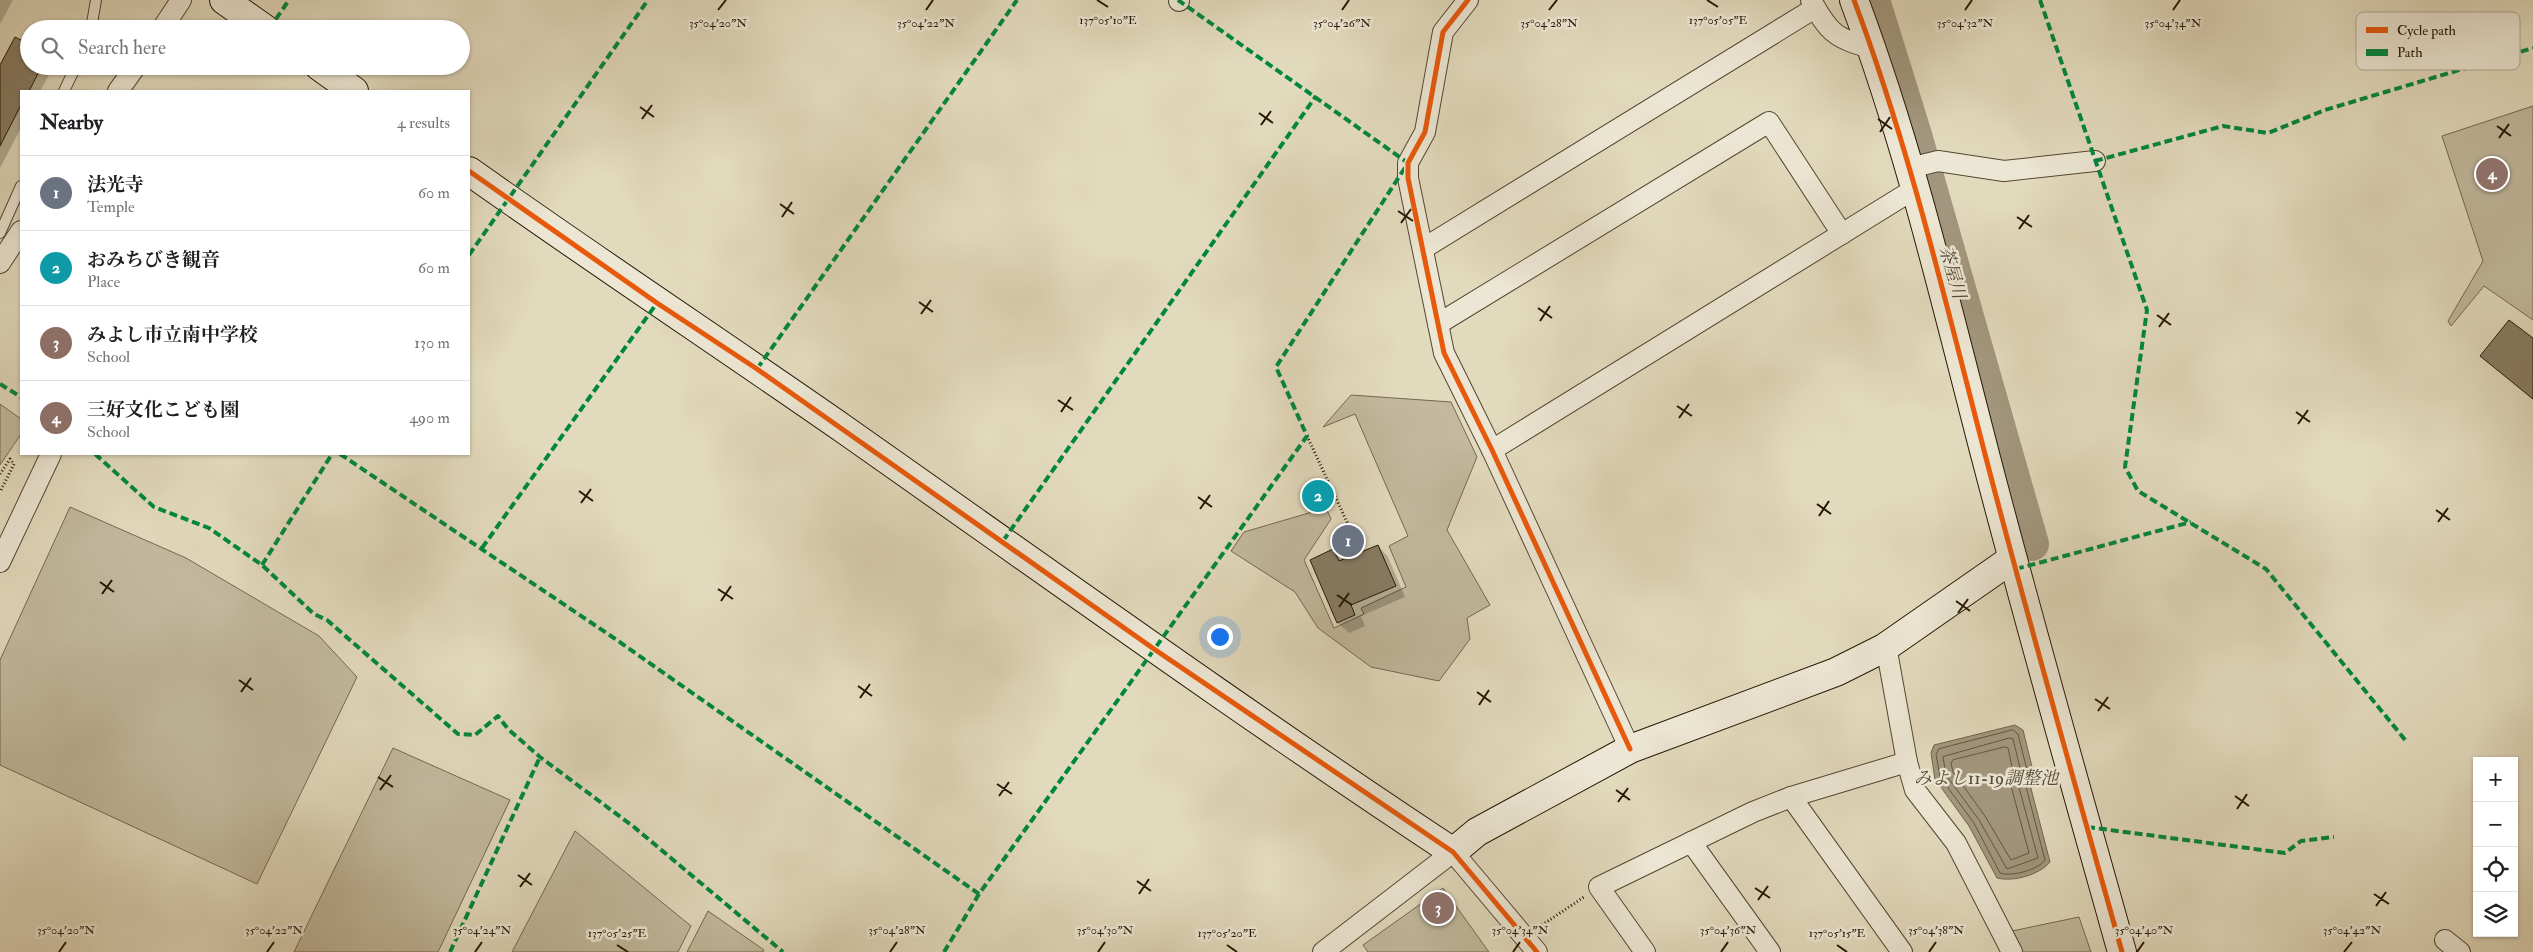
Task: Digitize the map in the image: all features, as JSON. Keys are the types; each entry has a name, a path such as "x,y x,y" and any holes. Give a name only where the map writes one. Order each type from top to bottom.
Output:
{"street":[{"path":"168,20 182,0"},
{"path":"224,0 252,20"},
{"path":"1468,0 1443,32 1425,132 1408,163 1408,178 1444,352 1492,450 1630,749"},
{"path":"1854,0 1919,171 2012,558 2122,952"},
{"path":"1424,248 1813,4 1832,34 1850,42 1872,48"},
{"path":"119,90 130,75"},
{"path":"332,75 353,90"},
{"path":"1438,324 1769,122 1842,234"},
{"path":"1492,450 1842,234 1919,171 2004,171 2095,161"},
{"path":"470,173 657,303 774,380 1154,649 1453,852 1537,952"},
{"path":"0,263 20,233"},
{"path":"0,562 51,455"},
{"path":"1323,952 1477,832 1630,749 1836,672 1884,648 2012,558"},
{"path":"1884,648 1888,657 1907,762 1915,790 1956,842 2012,952"},
{"path":"1645,952 1599,888 1753,812 1790,797 1907,762"},
{"path":"1790,797 1902,952"},
{"path":"1692,842 1770,952"}],"lane":[{"path":"93,20 96,0"},
{"path":"64,90 72,75"},
{"path":"0,233 20,188"}],"path":[{"path":"1307,436 1360,550"},
{"path":"0,474 10,459 14,464 0,492"},
{"path":"1524,936 1599,888"}],"shaded area":[{"path":"2533,106 2533,320 2484,286 2451,326 2448,321 2483,261 2442,136"},
{"path":"1351,395 1451,402 1477,457 1447,530 1490,605 1467,618 1470,639 1439,681 1371,667 1318,628 1295,592 1231,551 1244,532 1326,508 1331,519 1304,560 1334,628 1364,614 1361,608 1406,587 1389,546 1408,536 1355,414 1323,427"},
{"path":"0,404 20,418 20,435 0,465"},
{"path":"70,507 186,558 319,636 357,677 257,884 0,765 0,660"},
{"path":"393,748 510,800 438,952 294,952"},
{"path":"575,831 691,926 678,952 512,952"},
{"path":"1443,888 1489,952 1368,952 1363,945"},
{"path":"708,911 764,950 763,952 687,952"},
{"path":"2079,917 2091,952 2021,952 2012,931"}],"water":[{"name":"みよし11-19調整池","path":"2015,725 2023,730 2034,775 2028,777 2050,862 2033,874 2004,879 1997,878 1969,826 1935,779 1931,753 1934,745"}],"building":[{"path":"15,37 20,40 20,75 37,75 30,90 20,90 20,107 0,146 0,65"},
{"path":"2509,320 2533,338 2533,399 2480,356"},
{"path":"1378,545 1396,586 1351,605 1355,615 1337,623 1310,560 1333,549 1339,561"}],"waterway":[{"name":"茶屋川","path":"1873,0 1915,135 2032,544"}],"marked path":[{"path":"275,20 289,0"},
{"path":"470,254 648,0"},
{"path":"757,369 1017,0"},
{"path":"944,952 979,894 1307,436 1276,367 1408,163 1178,0"},
{"path":"2040,0 2147,310 2125,467 2138,491 2266,569 2406,741"},
{"path":"2520,52 2533,48"},
{"path":"2095,161 2223,126 2268,133 2325,110 2459,70"},
{"path":"1003,541 1316,96"},
{"path":"482,548 657,303"},
{"path":"0,384 20,396"},
{"path":"96,455 154,507 209,528 262,565 314,614 327,620 458,734 475,735 498,716 508,729 540,757 634,827 783,952"},
{"path":"262,565 331,455"},
{"path":"341,455 611,636 979,894"},
{"path":"2016,569 2191,522"},
{"path":"450,952 540,757"},
{"path":"2087,827 2285,853 2301,841 2334,837"}],"cycle path":[{"path":"1468,0 1443,32 1425,132 1408,163 1408,178 1444,353 1492,450 1630,749"},
{"path":"1854,0 1893,113 1910,170 2019,582 2122,952"},
{"path":"470,172 657,303 757,369 1154,649 1453,852 1537,952"}],"place":[{"name":"三好文化こども園","path":"2492,174"},
{"name":"おみちびき観音","path":"1318,496"},
{"name":"法光寺","path":"1348,541"},
{"name":"みよし市立南中学校","path":"1438,908"}]}
